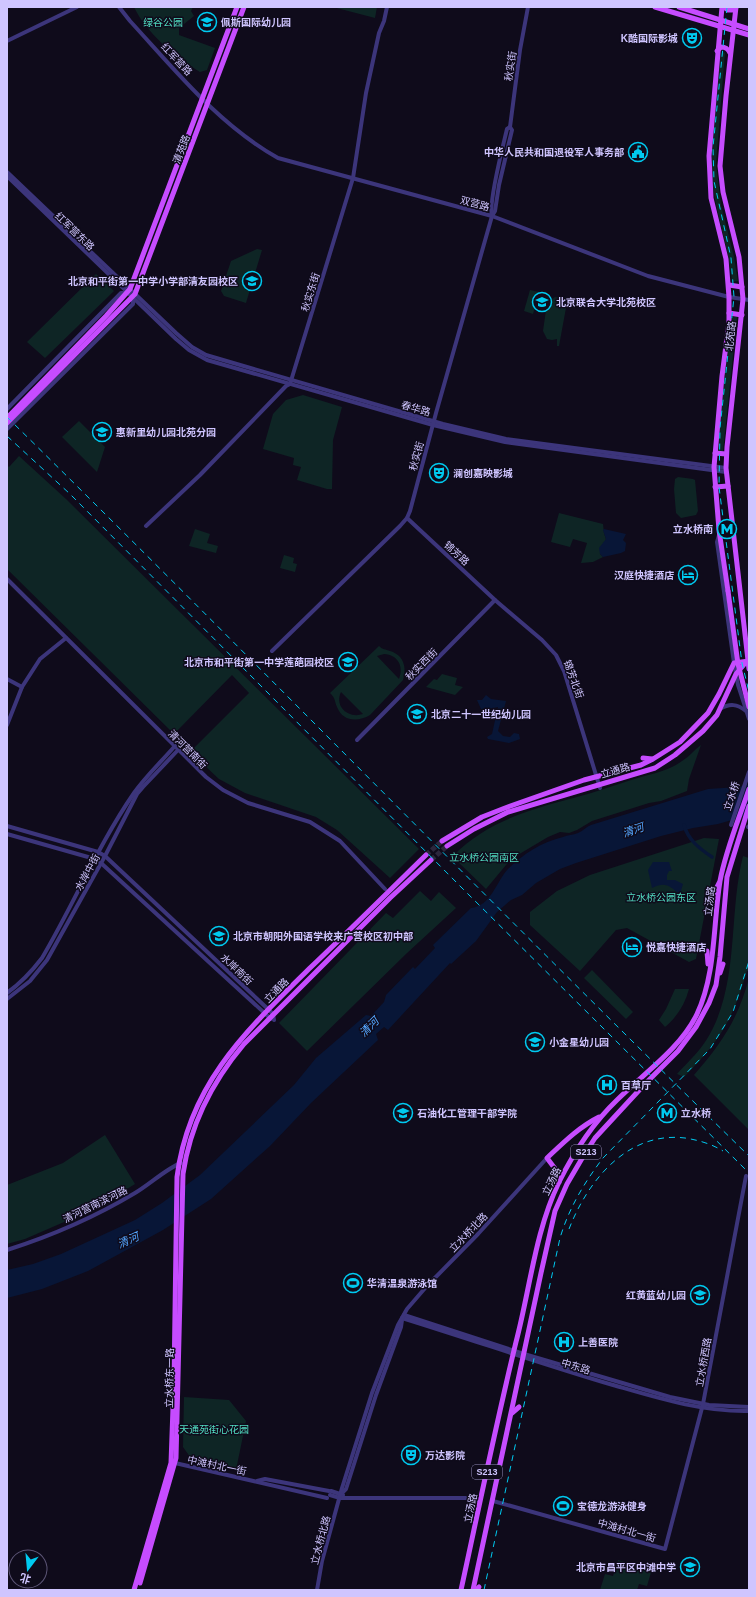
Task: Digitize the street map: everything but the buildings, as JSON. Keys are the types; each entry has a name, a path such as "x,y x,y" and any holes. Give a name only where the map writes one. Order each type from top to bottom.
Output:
{"main road":[{"name":"清苑路","path":"7,418 129,291 237,7"},
{"name":"清苑路","path":"7,423 134,296 244,7"},
{"path":"655,7 719,27 733,27"},
{"path":"679,7 720,20 733,27 748,32"},
{"path":"723,7 728,10 732,10 736,7"},
{"name":"北苑路","path":"723,7 719,27 709,144 711,198 726,259 729,285 729,313 714,469 719,530 738,664 748,709"},
{"name":"北苑路","path":"736,7 720,157 720,175 739,257 742,287 746,299 742,315 726,454 726,470 749,669"},
{"path":"705,22 707,20 707,16"},
{"path":"717,51 721,47 724,47 729,50 730,53"},
{"path":"729,285 742,287"},
{"path":"729,313 742,315"},
{"path":"715,453 726,454"},
{"path":"715,487 728,486"},
{"path":"734,663 748,661"},
{"name":"立通路","path":"448,846 474,828 508,812 655,768 675,755 704,731 717,715 736,674 748,661"},
{"name":"立通路","path":"442,841 505,808 596,776 641,765 653,759 680,742 708,713 720,694 734,663"},
{"path":"643,758 653,759"},
{"name":"立水桥","path":"737,823 749,789"},
{"path":"491,814 500,805"},
{"name":"立水桥","path":"744,822 749,806"},
{"name":"立汤路","path":"476,1589 493,1501 555,1211 567,1184 584,1155 608,1123 678,1051 693,1031 709,1003 716,985 727,876 744,822"},
{"name":"立汤路","path":"461,1590 481,1496 548,1209 559,1182 584,1140 600,1117 674,1045 686,1032 697,1014 709,970 721,878 737,823"},
{"name":"立通路","path":"179,1164 186,1134 197,1107 205,1089 224,1060 314,965 426,855"},
{"name":"立通路","path":"185,1162 195,1126 209,1093 230,1060 269,1014 431,860"},
{"path":"714,893 721,878"},
{"path":"725,901 729,910"},
{"path":"338,957 343,945"},
{"path":"707,951 709,970"},
{"path":"716,985 723,964"},
{"path":"306,967 314,965"},
{"path":"197,1107 202,1088"},
{"path":"559,1182 556,1170 547,1158 568,1138 587,1123 600,1117"},
{"name":"立水桥东一路","path":"138,1590 175,1463 183,1174 185,1162"},
{"name":"立水桥东一路","path":"134,1590 170,1463 174,1380 175,1238 177,1177 179,1164"},
{"path":"512,1414 519,1407"}],"street":[{"path":"7,41 76,7"},
{"name":"红军营路","path":"119,7 130,21 208,104"},
{"name":"秋实东街","path":"291,382 353,178 366,93 379,33 384,21 387,7"},
{"name":"秋实街","path":"408,518 492,216 491,211 494,206 507,130 510,126 520,50 528,7"},
{"name":"双营路","path":"208,104 255,145 278,158 492,216 648,276 729,297 746,299"},
{"name":"红军营东路","path":"7,172 134,296"},
{"name":"红军营东路","path":"7,176 129,291"},
{"path":"7,409 120,293 129,291"},
{"name":"清苑路","path":"7,429 102,333 133,304 134,296"},
{"name":"春华路","path":"134,296 184,346 210,361 291,382 434,423 522,445 726,470"},
{"path":"88,326 106,316"},
{"path":"102,333 106,324"},
{"path":"146,526 200,475 291,382"},
{"path":"272,652 408,518"},
{"name":"锦芳路","path":"408,518 495,600"},
{"name":"北苑路","path":"719,530 718,542 734,663 736,674 748,709 749,719"},
{"name":"清河营南街","path":"7,579 206,778 231,795 248,803 310,822 340,842 385,889"},
{"name":"秋实西街","path":"357,740 495,600"},
{"name":"锦芳北街","path":"495,600 542,640 556,655 564,672 599,786"},
{"path":"7,725 22,687 40,659 66,638"},
{"path":"7,679 22,687"},
{"path":"720,709 727,705 748,709"},
{"name":"水岸中街","path":"7,993 17,986 42,958 98,852 134,792 176,749"},
{"name":"水岸中街","path":"7,999 23,988 43,964 105,856 137,794 176,749"},
{"name":"立水桥","path":"731,825 749,772"},
{"name":"水岸南街","path":"7,826 98,852 105,856 269,1014"},
{"name":"水岸南街","path":"7,834 101,862 269,1014"},
{"name":"立水桥北路","path":"317,1590 322,1561 340,1496 372,1393 393,1335 403,1316 426,1287 478,1234 547,1158"},
{"name":"清河营南滨河路","path":"7,1250 29,1243 83,1220 136,1193 179,1164 185,1162"},
{"name":"立水桥西路","path":"665,1549 703,1406 746,1176"},
{"name":"中东路","path":"403,1316 524,1356 670,1397 703,1406 749,1411"},
{"name":"中东路","path":"703,1406 749,1407"},
{"name":"中滩村北一街","path":"175,1463 256,1482 328,1495 472,1498 480,1502"},
{"name":"中滩村北一街","path":"256,1482 265,1479 328,1495"},
{"path":"328,1495 340,1496"},
{"name":"中滩村北一街","path":"340,1496 481,1496"},
{"name":"中滩村北一街","path":"493,1501 665,1549"}],"green space":[{"name":"绿谷公园","path":"134,7 193,7 191,11 194,16 179,28 179,35 215,48 207,70 200,72 162,44 146,26"},
{"path":"333,7 377,7 375,18"},
{"path":"721,53 725,53 716,164 721,205 734,257 738,281 732,282 728,256 716,204 711,163 714,116"},
{"path":"257,249 262,250 246,303 224,296 221,291 231,261"},
{"path":"96,274 114,291 45,358 27,342"},
{"path":"530,290 539,292 533,314 524,311"},
{"path":"555,297 561,298 564,301 565,297 568,297 559,346 557,346 557,339 547,339 543,331 547,303"},
{"path":"731,317 737,317 723,451 720,452 718,450 720,419"},
{"path":"303,395 342,407 333,440 332,489 327,489 297,480 301,467 293,465 294,458 263,449 273,414 286,400"},
{"path":"79,421 105,447 97,472 62,437"},
{"path":"19,456 66,499 419,849 390,878 337,830 316,817 245,793 219,779 190,752 249,693 232,675 174,734 7,569 7,465 9,467"},
{"path":"678,477 695,480 698,511 696,515 681,518 676,513 674,489 675,479"},
{"path":"559,513 603,524 606,539 600,554 603,557 593,562 581,563 587,543 573,539 570,547 551,542"},
{"path":"195,529 210,534 207,543 218,546 216,553 189,546"},
{"path":"284,555 294,558 293,563 297,564 295,572 280,568"},
{"path":"379,646 395,653 403,662 405,671 403,680 370,715 361,719 356,720 343,716 330,693","holes":["384,654 393,656 399,662 401,670 399,679 377,656","341,692 363,714 353,715 344,710 341,707 339,697"]},
{"path":"442,674 457,678 455,685 463,687 455,695 426,687 434,679 437,680"},
{"name":"立水桥公园南区","path":"701,745 689,779 687,791 661,801 649,803 592,821 569,833 560,832 548,837 511,859 486,889 457,861 454,855 468,842 500,823 534,809 663,771 685,759"},
{"name":"立水桥公园东区","path":"704,838 719,839 696,959 689,962 627,928 616,930 580,971 530,925 530,912 557,891 590,875"},
{"path":"743,856 749,858 749,971 747,971 731,1016 720,1035 684,1077 677,1074 704,1044 717,1018 724,996 732,949 738,879"},
{"path":"420,891 431,901 439,892 456,908 407,953 307,1051 279,1023 386,913 393,918"},
{"path":"592,970 633,1012 626,1019 584,978"},
{"path":"749,978 749,1130 694,1075 713,1052 728,1030 740,1006"},
{"path":"675,989 689,989 680,1010 665,1027 659,1020"},
{"path":"105,1135 135,1184 94,1209 25,1239 7,1244 7,1185 63,1163"},
{"name":"天通苑街心花园","path":"184,1397 229,1400 246,1421 236,1470 193,1461 183,1447"},
{"path":"618,1560 652,1569 647,1586 639,1584 637,1590 600,1590 605,1574 613,1576"}],"water":[{"path":"604,529 626,534 623,540 626,543 625,551 603,557 600,554 599,548 606,539"},
{"path":"486,695 491,699 506,701 498,731 503,736 510,737 514,733 519,734 520,739 509,743 488,739 487,737 492,734 498,707 484,710 481,709 477,700 482,700"},
{"name":"清河","path":"749,784 749,815 718,824 693,828 661,836 576,863 560,869 536,883 522,895 511,900 497,912 476,941 451,964 450,963 388,1030 384,1027 376,1034 378,1040 311,1103 270,1146 211,1199 163,1230 88,1271 42,1289 7,1298 7,1270 33,1264 61,1254 135,1220 162,1203 200,1175 294,1085 316,1058 366,1015 371,1016 384,1002 386,995 413,967 415,969 435,948 433,945 471,908 484,903 508,869 520,858 540,845 555,839 578,833 591,825 708,789 738,787"},
{"path":"653,862 669,862 672,871 669,871 667,880 675,880 683,884 680,894 667,885 652,888 648,870"}],"waterway":[{"path":"684,825 691,840 712,857"}],"tunnel":[{"path":"426,855 442,841"},
{"path":"431,860 447,846"}],"railway":[{"path":"727,7 713,147 714,181 731,258 734,297 720,428 719,487 742,663 749,692"},
{"path":"7,417 749,1156"},
{"path":"7,436 70,494 463,889 749,1173"},
{"path":"484,1590 560,1238 568,1216 583,1186 603,1158 710,1049 733,1012 749,961"},
{"path":"569,1229 587,1193 599,1177 613,1162 628,1151 646,1142 664,1138 685,1138 695,1140 710,1144 723,1151"}],"place":[{"name":"佩斯国际幼儿园","path":"207,22"},
{"name":"K酷国际影城","path":"692,38"},
{"name":"中华人民共和国退役军人事务部","path":"638,152"},
{"name":"北京和平街第一中学小学部清友园校区","path":"252,281"},
{"name":"北京联合大学北苑校区","path":"542,302"},
{"name":"惠新里幼儿园北苑分园","path":"102,432"},
{"name":"澜创嘉映影城","path":"439,473"},
{"name":"立水桥南","path":"727,529"},
{"name":"汉庭快捷酒店","path":"688,575"},
{"name":"北京市和平街第一中学莲葩园校区","path":"348,662"},
{"name":"北京二十一世纪幼儿园","path":"417,714"},
{"name":"北京市朝阳外国语学校来广营校区初中部","path":"219,936"},
{"name":"悦嘉快捷酒店","path":"632,947"},
{"name":"小金星幼儿园","path":"535,1042"},
{"name":"百草厅","path":"607,1085"},
{"name":"石油化工管理干部学院","path":"403,1113"},
{"name":"立水桥","path":"667,1113"},
{"name":"华清温泉游泳馆","path":"353,1283"},
{"name":"红黄蓝幼儿园","path":"700,1295"},
{"name":"上善医院","path":"564,1342"},
{"name":"万达影院","path":"411,1455"},
{"name":"宝德龙游泳健身","path":"563,1506"},
{"name":"北京市昌平区中滩中学","path":"690,1567"}]}
